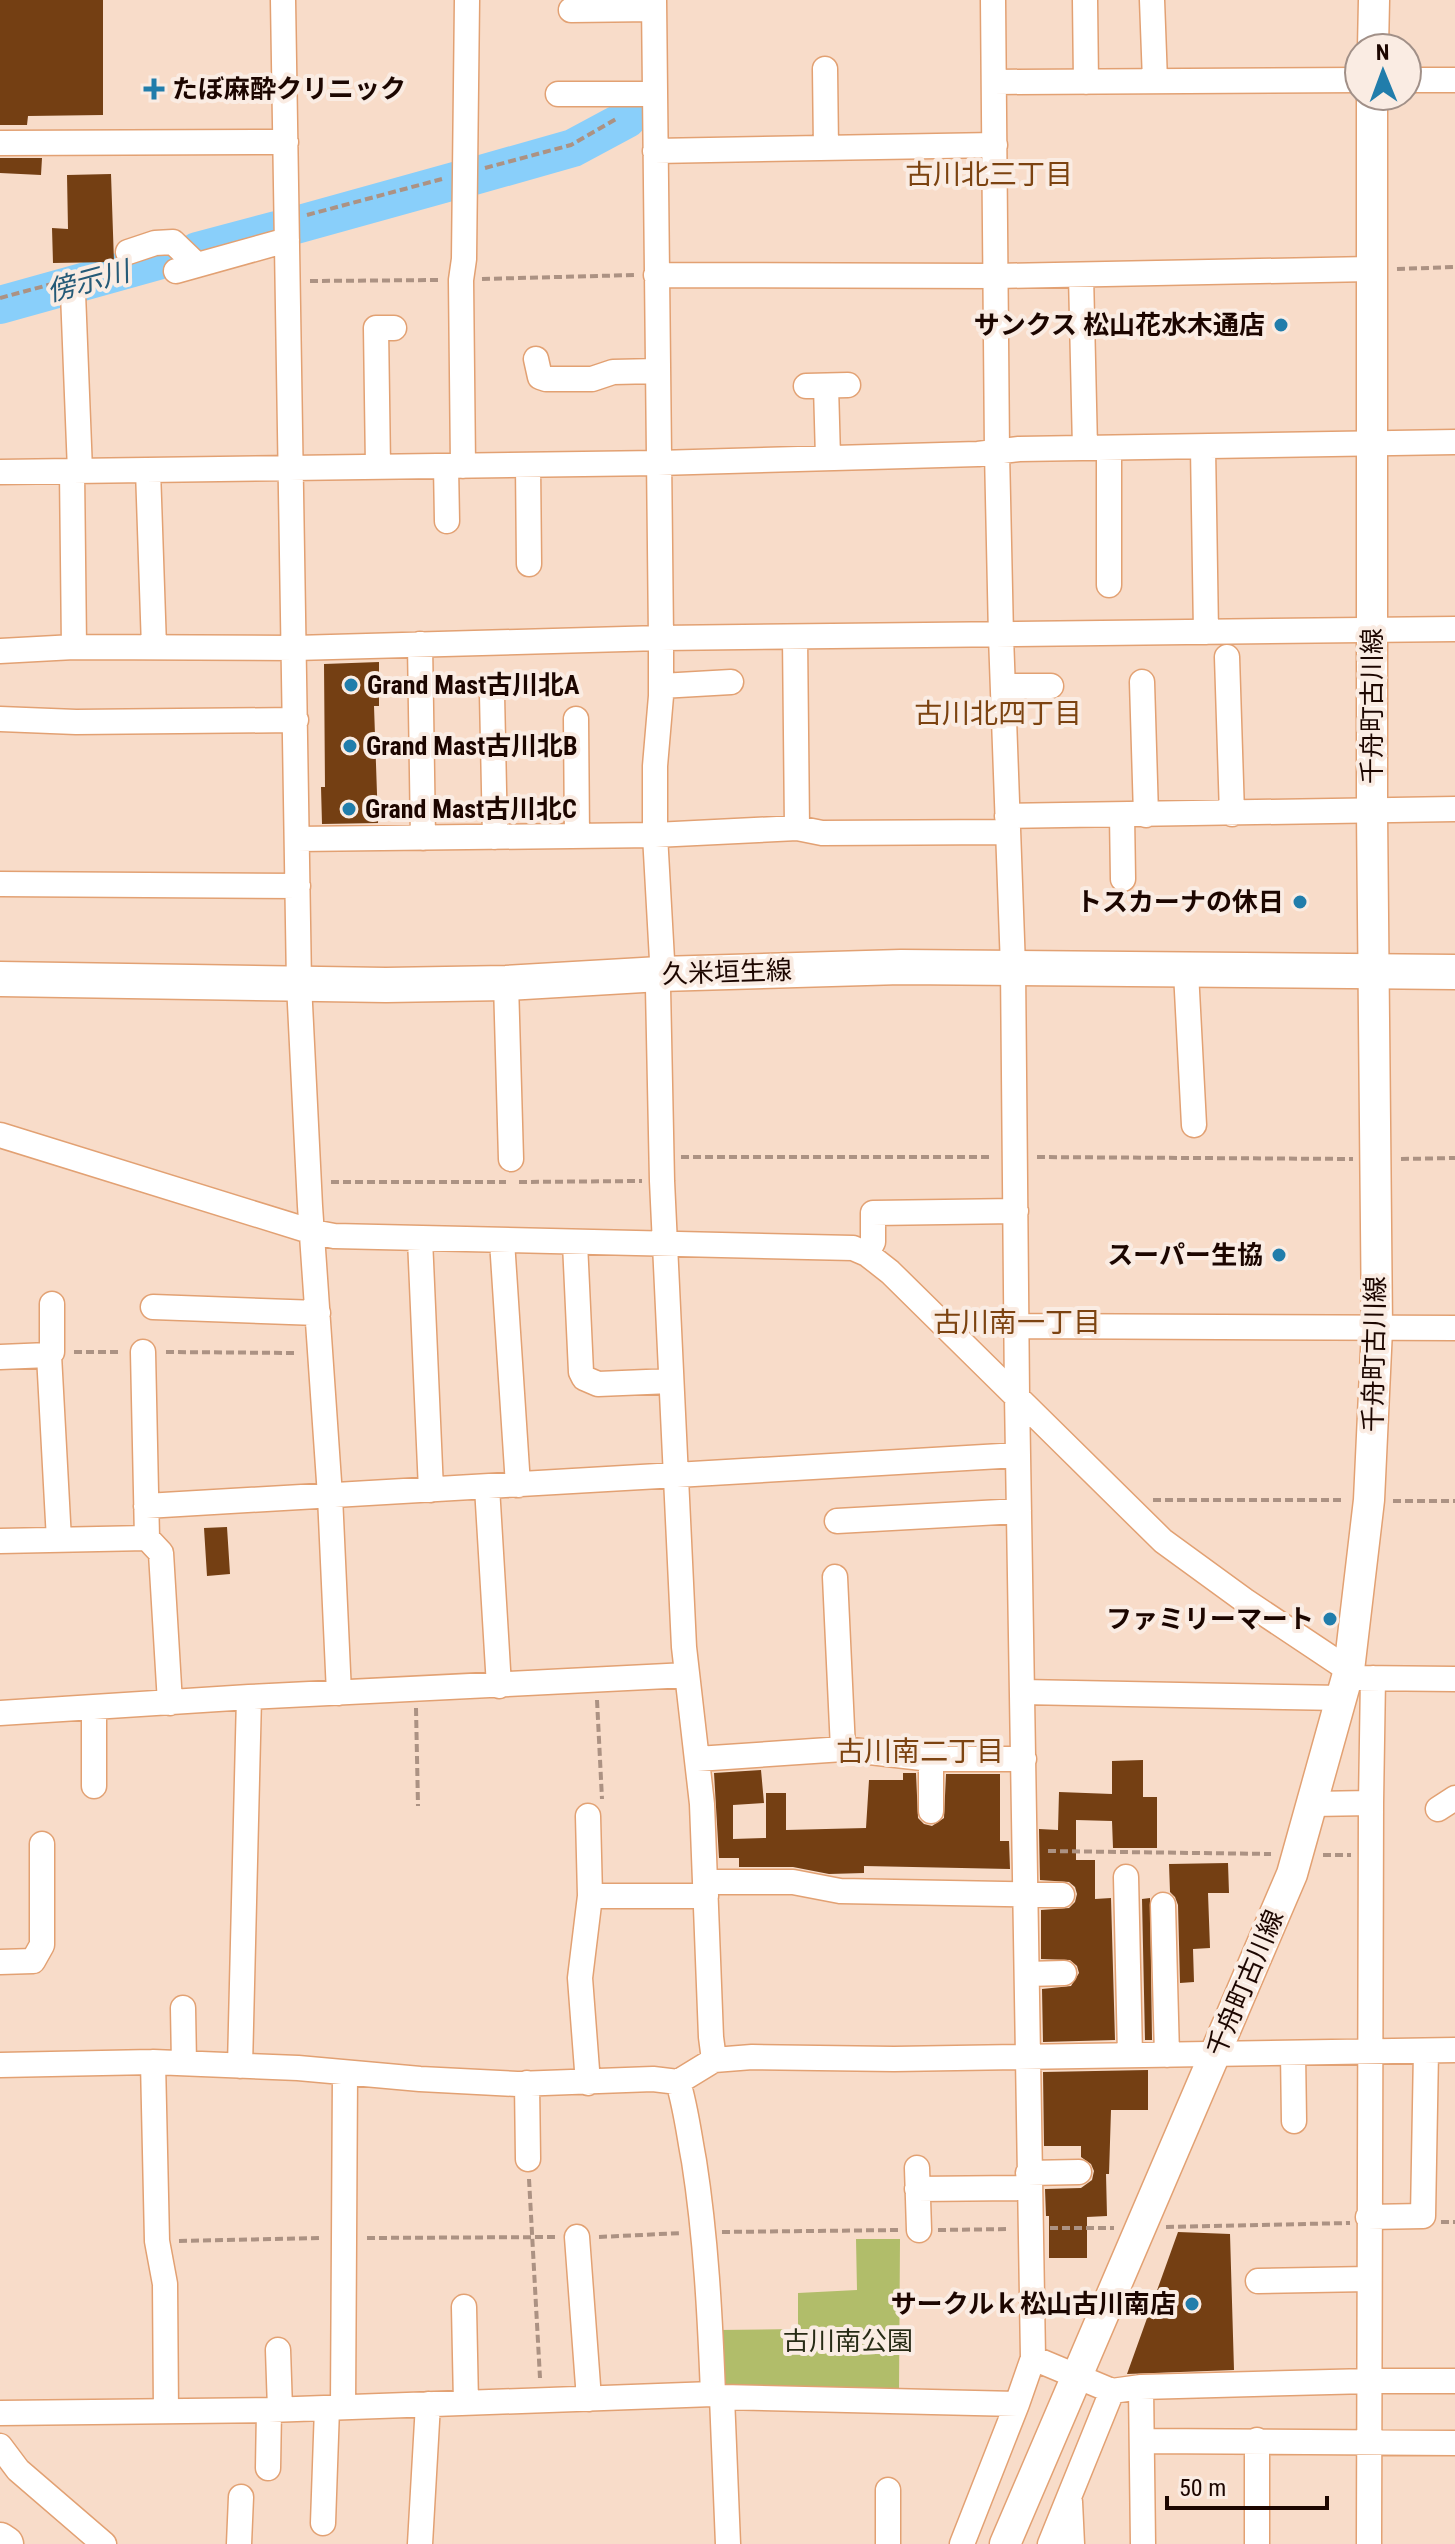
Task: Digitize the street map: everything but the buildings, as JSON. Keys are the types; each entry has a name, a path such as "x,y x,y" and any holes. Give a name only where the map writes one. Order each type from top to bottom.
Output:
{"main road":[{"name":"久米垣生線","path":"0,979 299,984 506,983 660,974 901,967 1186,972 1455,972"},
{"path":"0,2540 6,2544"}],"street":[{"path":"283,0 299,984 339,1693"},
{"path":"447,521 455,466 464,259 467,0"},
{"path":"960,2541 1033,2358 1028,2180 1013,967 997,452 993,0"},
{"path":"1085,0 1086,82"},
{"path":"1152,0 1155,81"},
{"path":"1373,32 1374,0"},
{"path":"571,10 654,5 661,638 655,835 664,1245 687,1675 702,1804 714,2060"},
{"path":"825,69 826,148"},
{"path":"994,82 1343,80"},
{"path":"1423,80 1455,80"},
{"path":"558,94 654,94"},
{"name":"千舟町古川線","path":"1005,2544 1292,1874 1353,1681 1369,1500 1377,1329 1372,812 1372,112"},
{"path":"0,143 286,142"},
{"path":"655,151 995,145"},
{"path":"124,259 155,243 173,242 187,268 287,230"},
{"path":"656,275 996,276 1371,269"},
{"path":"1081,275 1109,585"},
{"path":"69,284 76,471 74,647"},
{"path":"378,467 376,328 394,328"},
{"path":"536,359 540,377 546,379 592,379 613,372 657,371"},
{"path":"827,386 828,458"},
{"path":"0,472 658,463 1019,449 1455,442"},
{"path":"1203,448 1206,632"},
{"path":"528,465 529,564"},
{"path":"148,470 154,647"},
{"path":"0,651 74,647 295,648 661,638 1455,629"},
{"path":"795,637 797,828"},
{"path":"420,644 423,838"},
{"path":"1232,814 1234,670"},
{"path":"661,686 731,682"},
{"path":"1123,879 1134,815 1142,682"},
{"path":"1003,686 1051,686"},
{"path":"492,694 495,837"},
{"path":"0,719 76,722 296,720"},
{"path":"576,719 577,836"},
{"path":"297,839 655,835 797,828 822,833 1134,815 1455,809"},
{"path":"0,884 298,886"},
{"path":"1186,972 1194,1125"},
{"path":"506,983 511,1159"},
{"path":"0,1135 313,1232 366,1238 853,1248 867,1254 890,1272 1163,1541 1353,1681 1371,1803 1369,2544"},
{"path":"867,1254 873,1242 873,1213 1016,1211"},
{"path":"420,1239 431,1490"},
{"path":"502,1241 518,1485"},
{"path":"575,1243 584,1378 598,1384 671,1381"},
{"path":"52,1304 50,1354 59,1540"},
{"path":"153,1307 318,1313"},
{"path":"1018,1326 1455,1328"},
{"path":"143,1352 147,1538 161,1553 170,1703"},
{"path":"0,1357 50,1354"},
{"path":"146,1506 1018,1455"},
{"path":"487,1487 499,1686"},
{"path":"837,1521 1019,1511"},
{"path":"0,1541 147,1538"},
{"path":"835,1577 848,1621 843,1749"},
{"path":"0,1713 687,1675"},
{"path":"1022,1692 1455,1679"},
{"path":"240,2066 249,1697"},
{"path":"94,1707 94,1786"},
{"path":"697,1759 843,1749 931,1759 1024,1759"},
{"path":"931,1759 931,1811"},
{"path":"1312,1804 1371,1803"},
{"path":"588,1816 590,1896 580,1978 588,2083"},
{"path":"0,1962 33,1961 42,1945 42,1844"},
{"path":"1126,1877 1130,2055"},
{"path":"590,1896 793,1882 840,1891 1062,1895"},
{"path":"1163,1905 1167,2055"},
{"path":"1027,1974 1064,1973"},
{"path":"183,2008 184,2063"},
{"path":"0,2065 153,2062 527,2083 588,2083 653,2079 678,2082 714,2060 752,2057 894,2059 1455,2050"},
{"path":"1368,2220 1423,2216 1426,2051"},
{"path":"1293,2053 1294,2121"},
{"path":"153,2062 157,2241 165,2284 166,2411"},
{"path":"323,2523 335,2407 344,2238 345,2074"},
{"path":"678,2082 684,2100 703,2232 728,2544"},
{"path":"527,2083 528,2159"},
{"path":"919,2230 917,2179 1028,2180 1079,2172"},
{"path":"577,2237 589,2399"},
{"path":"1258,2281 1283,2292 1369,2279"},
{"path":"464,2307 466,2403"},
{"path":"268,2468 278,2350"},
{"path":"1033,2358 1112,2391 1141,2387 1455,2381"},
{"path":"1141,2387 1143,2544"},
{"path":"1050,2544 1112,2391"},
{"path":"0,2413 275,2409 718,2396 1017,2404"},
{"path":"420,2544 428,2404"},
{"path":"1257,2440 1257,2544"},
{"path":"1143,2441 1455,2443"},
{"path":"0,2446 18,2470 104,2544"},
{"path":"888,2490 888,2544"},
{"path":"1069,2495 1072,2544"},
{"path":"239,2544 241,2497"}],"path":[{"path":"287,230 464,174 571,145 654,94"},
{"path":"0,298 69,284 124,259"},
{"path":"1371,269 1455,267"},
{"path":"309,1182 1016,1157 1455,1158"},
{"path":"50,1354 321,1354"},
{"path":"1122,1500 1455,1501"},
{"path":"588,1816 602,1802 596,1681"},
{"path":"416,1690 418,1806"},
{"path":"1025,1851 1371,1856"},
{"path":"528,2159 541,2400"},
{"path":"157,2241 1140,2228 1368,2220"}],"green space":[{"name":"古川南公園","path":"856,2239 900,2239 899,2394 720,2389 718,2330 798,2329 798,2293 857,2290"}],"waterway":[{"name":"傍示川","path":"474,176 573,148 627,119"},
{"name":"傍示川","path":"296,225 458,180"},
{"name":"傍示川","path":"197,251 276,230"},
{"name":"傍示川","path":"0,305 176,256"}],"place":[{"name":"たぼ麻酔クリニック","path":"154,89"},
{"name":"サンクス 松山花水木通店","path":"1281,325"},
{"name":"Grand Mast古川北A","path":"351,685"},
{"name":"Grand Mast古川北B","path":"350,746"},
{"name":"Grand Mast古川北C","path":"349,809"},
{"name":"トスカーナの休日","path":"1300,902"},
{"name":"スーパー生協","path":"1279,1255"},
{"name":"ファミリーマート","path":"1330,1619"},
{"name":"サークルｋ松山古川南店","path":"1192,2304"}],"district":[{"name":"古川北三丁目","path":"989,174"},
{"name":"古川北四丁目","path":"998,713"},
{"name":"古川南一丁目","path":"1017,1322"},
{"name":"古川南二丁目","path":"920,1751"}]}
